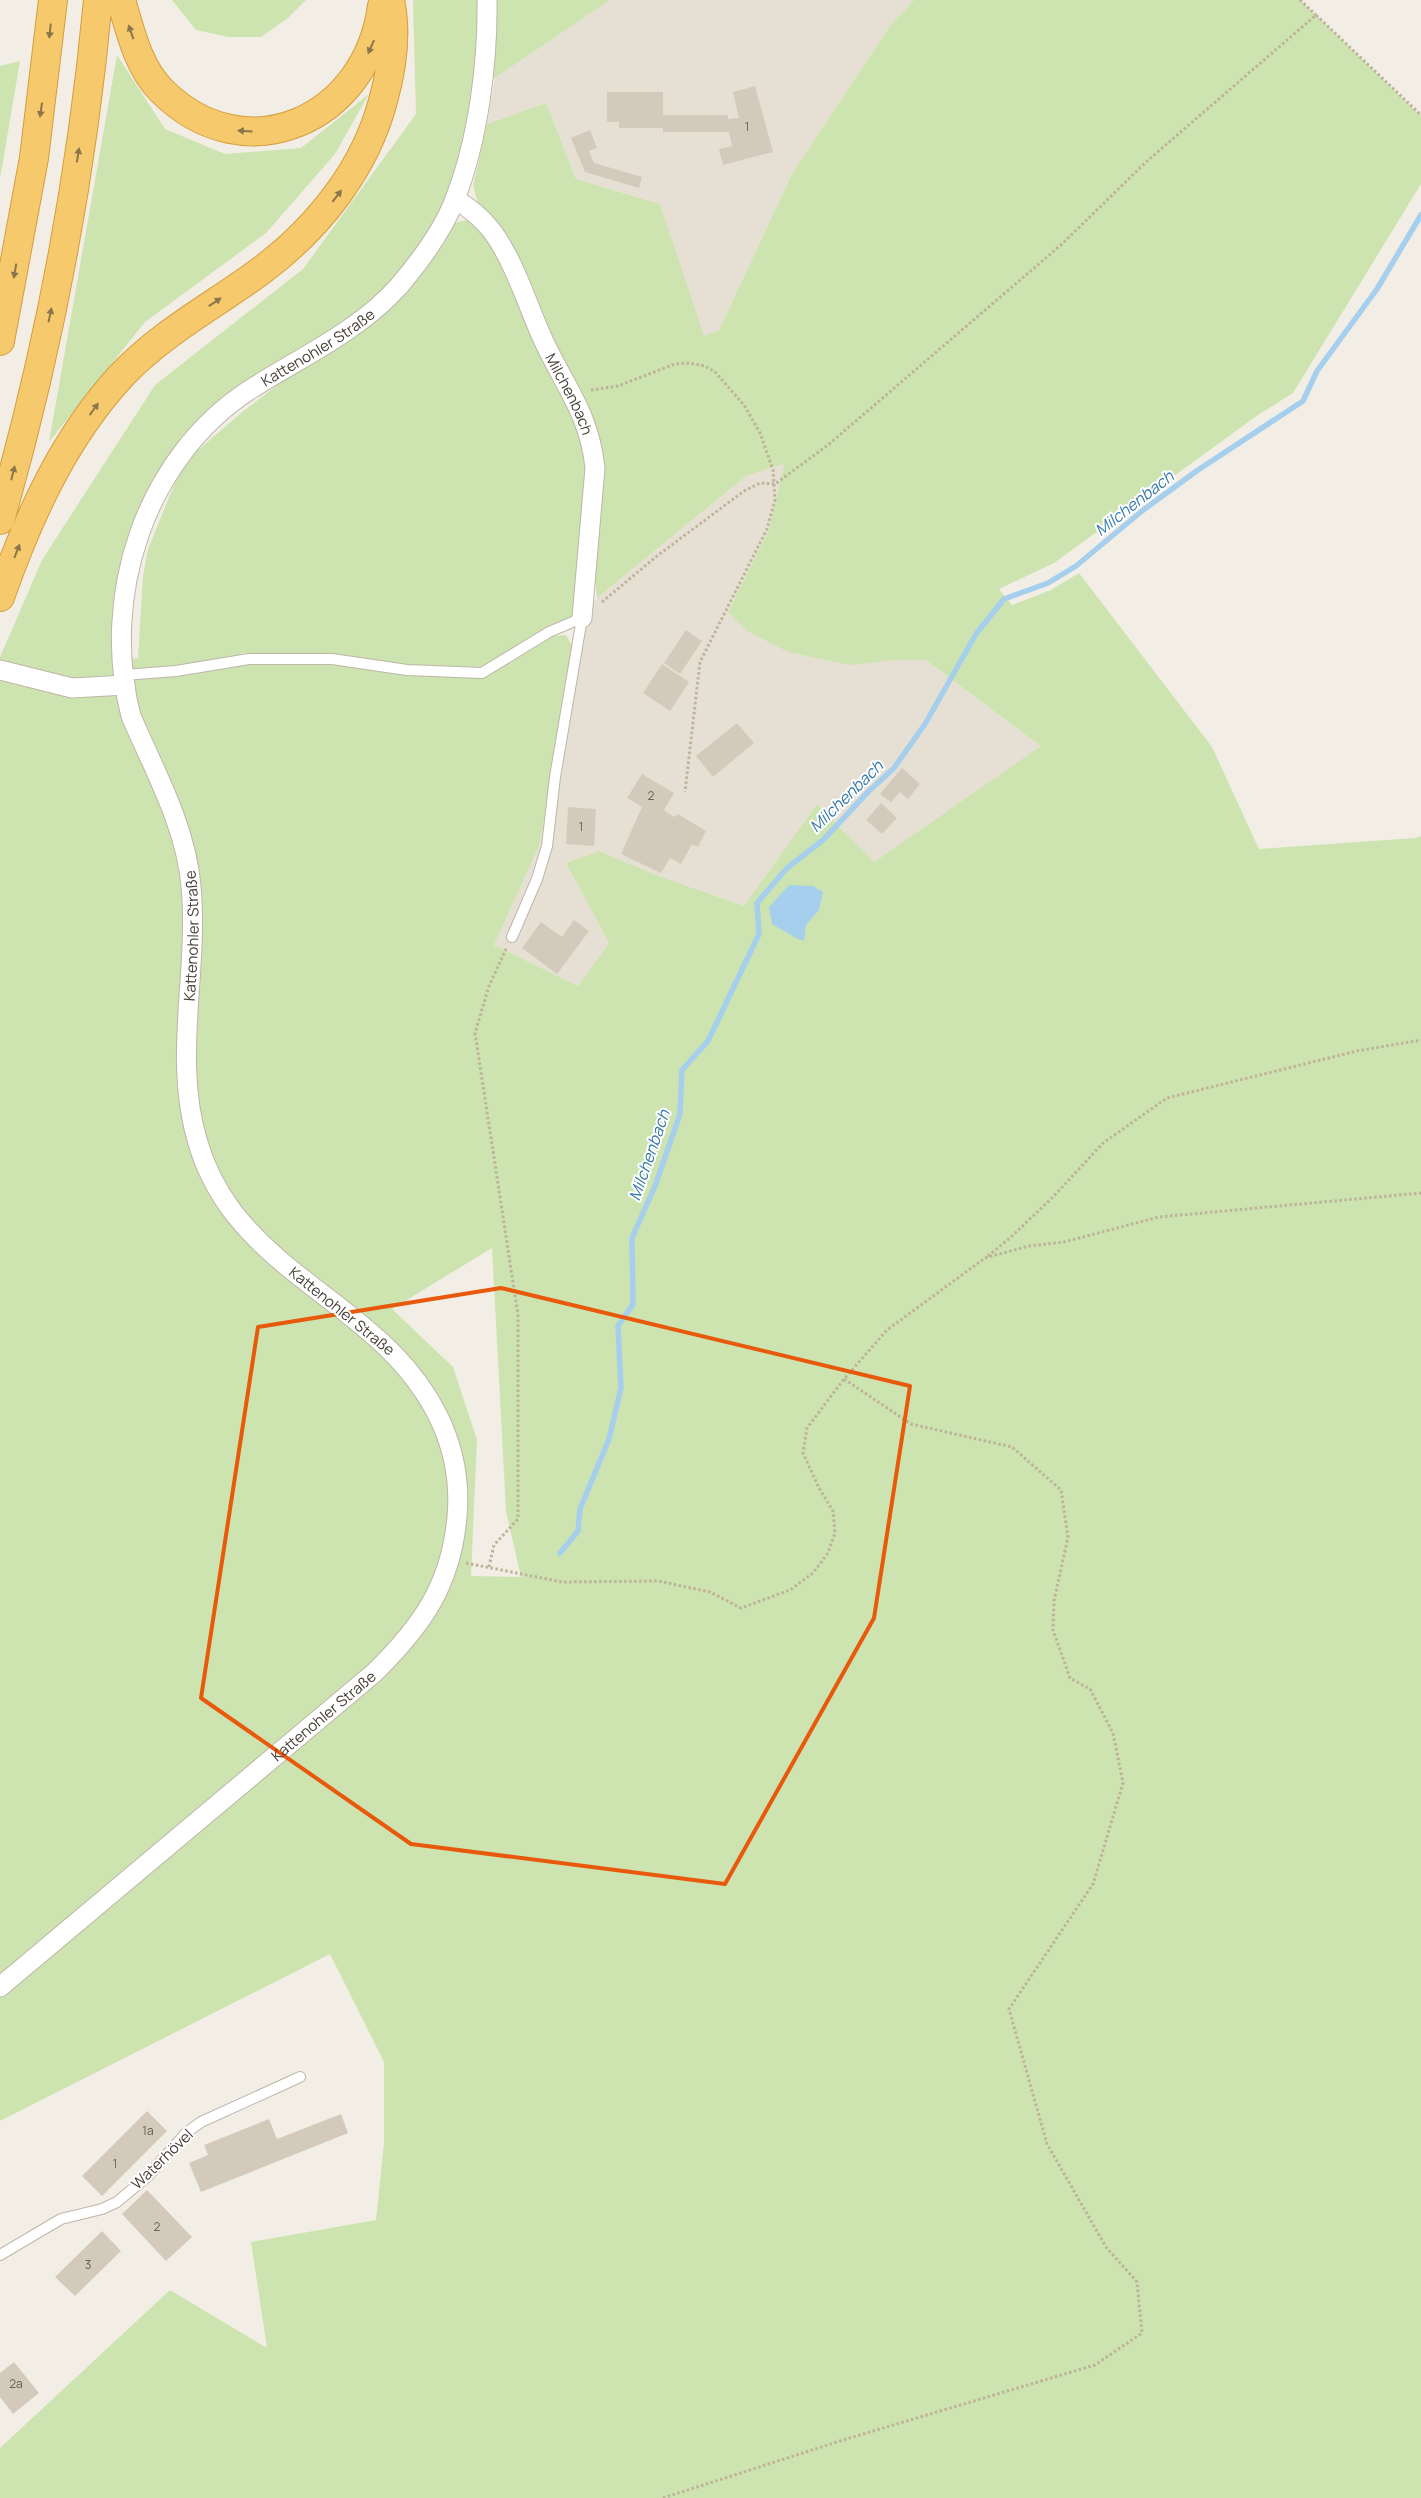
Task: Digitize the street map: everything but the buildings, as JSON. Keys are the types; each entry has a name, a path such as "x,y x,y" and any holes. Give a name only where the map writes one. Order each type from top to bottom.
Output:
{"highway":[{"path":"0,340 34,158 53,0"},
{"path":"0,520 33,394 54,292 88,92 98,0"},
{"path":"121,0 142,62 159,89 186,113 215,126 245,132 274,129 302,121 326,108 347,89 362,68 375,41 382,0"},
{"path":"0,597 32,516 58,464 94,408 122,375 181,324 263,269 297,240 324,212 344,186 364,150 380,114 389,79 393,42 390,0"}],"street":[{"name":"Kattenohler Straße","path":"0,1987 398,1650 417,1626 442,1584 452,1552 458,1509 456,1471 444,1428 425,1391 401,1360 387,1346 353,1316 284,1263 246,1226 220,1191 198,1146 186,1087 186,1045 193,925 187,855 178,826 131,716 124,680 123,608 126,578 134,547 148,510 180,456 202,430 249,390 332,340 383,302 422,256 438,232 455,199 466,163 483,76 487,0"},
{"name":"Milchenbach","path":"455,199 476,212 494,234 558,370 571,391 587,424 593,445 595,468 582,618"},
{"path":"0,670 72,688 124,680"}],"lane":[{"path":"124,680 249,659 332,658 407,670 482,673 549,632 582,618"},
{"path":"512,936 537,879 547,846 555,777 582,618"},
{"name":"Waterhövel","path":"0,2255 61,2219 102,2209 117,2202 148,2176 186,2133 201,2122 300,2077"}],"path":[{"path":"1300,0 1421,115"},
{"path":"582,618 657,556 744,490 760,483 775,484 828,446 1062,244 1146,162 1316,15"},
{"path":"571,391 580,389 603,390 675,364 689,363 705,366 715,372 744,405 767,450 775,484 775,500 767,529 700,662 685,792"},
{"path":"512,936 489,986 475,1033 518,1315 518,1518 494,1545 489,1566 562,1582 658,1581 710,1592 741,1608 790,1590 813,1573 828,1554 835,1533 833,1511 819,1488 803,1453 807,1428 844,1379 887,1330 1011,1237 1053,1197 1103,1143 1167,1098 1357,1051 1421,1040"},
{"path":"985,1258 1029,1246 1064,1242 1158,1217 1421,1194"},
{"path":"663,2498 843,2440 1095,2365 1142,2333 1138,2282 1106,2247 1047,2144 1009,2009 1093,1884 1122,1783 1113,1733 1090,1689 1070,1678 1053,1630 1054,1601 1068,1537 1061,1490 1012,1447 911,1424 844,1379"}],"highlighted area":[{"path":"501,1288 910,1386 874,1618 725,1884 411,1844 201,1698 258,1327"}],"shaded area":[{"path":"610,0 914,0 890,26 792,174 719,330 703,337 660,204 576,179 546,103 487,124 495,78"},
{"path":"784,464 769,530 728,612 893,660 926,660 1042,746 874,862 817,804 744,906 659,876 599,851 566,863 609,943 578,986 494,945 539,846 582,616 597,598 746,476"}],"green space":[{"path":"172,0 306,0 288,18 261,37 228,37 196,30"},
{"path":"413,0 610,0 495,78 483,76 466,163 398,286 202,430 134,547 124,660 138,658 143,576 148,549 183,463 241,413 397,297 445,243 455,223 467,220 478,224 489,236 588,446 582,616 547,628 481,667 407,665 333,654 241,653 249,663 333,662 483,675 552,636 566,635 575,651 539,846 494,945 578,986 609,943 566,863 599,851 659,876 744,906 817,804 874,862 1041,746 926,660 893,660 850,665 788,652 749,632 728,612 769,530 784,464 746,476 597,598 593,562 600,468 498,231 478,203 473,186 487,124 546,103 576,179 660,204 704,336 719,330 792,174 890,26 914,0 1300,0 1419,114 1421,113 1421,184 1293,393 1258,415 1054,563 999,589 1012,605 1051,590 1079,573 1212,747 1259,849 1415,838 1421,836 1421,2498 0,2498 0,2448 170,2290 267,2348 251,2242 376,2220 384,2143 384,2062 330,1954 0,2121 0,657 42,560 155,385 303,269 416,114","holes":["492,1248 506,1511 521,1577 471,1576 477,1440 453,1367 392,1309"]},
{"path":"117,55 165,129 225,154 301,148 369,94 335,154 266,233 145,322 49,442"},
{"path":"20,61 1,173 0,176 0,66"}],"water":[{"path":"789,885 813,886 823,892 819,910 806,925 804,941 772,924 769,907"}],"waterway":[{"name":"Milchenbach","path":"560,1553 578,1531 580,1509 609,1439 621,1388 618,1326 633,1304 632,1238 655,1186 680,1114 682,1070 708,1041 759,934 757,903 787,868 823,840 869,791 894,768 925,724 976,634 1004,599 1048,583 1076,566 1142,511 1198,470 1303,401 1317,371 1377,289 1421,215"}]}
